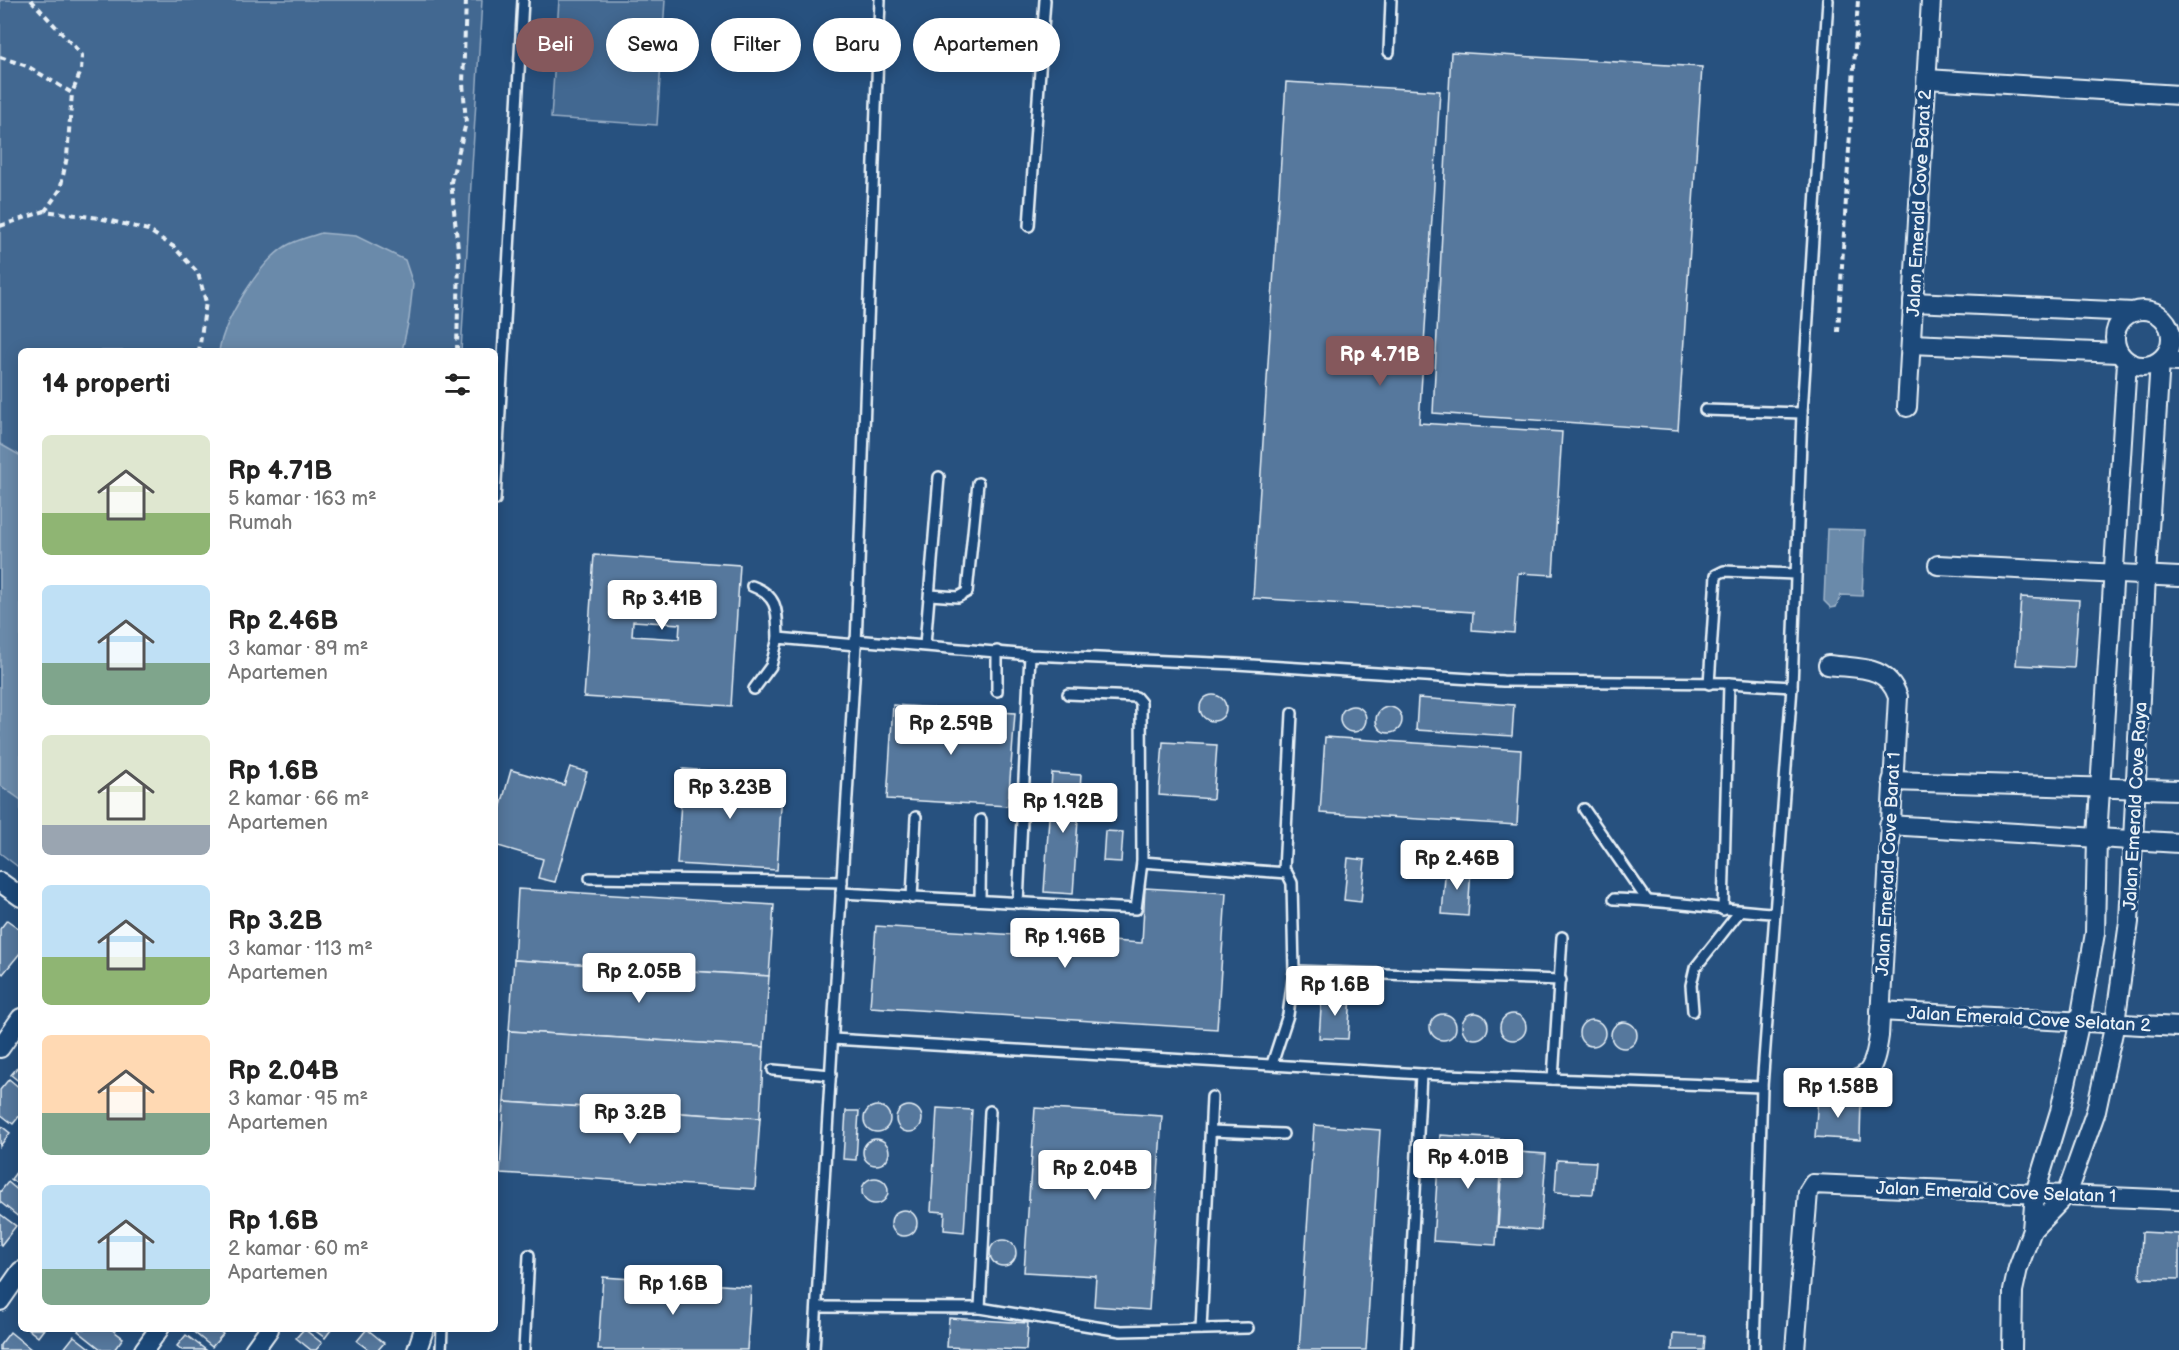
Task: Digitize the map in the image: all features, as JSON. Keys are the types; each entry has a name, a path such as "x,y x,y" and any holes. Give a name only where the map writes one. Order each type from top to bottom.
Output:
{"street":[{"name":"Jalan Emerald Cove Barat 2","path":"1907,407 1931,0"},
{"path":"1927,78 2179,94"},
{"path":"1913,302 2179,312"},
{"path":"1911,344 2123,358 2138,366 2150,366 2160,361 2170,348 2171,333 2164,319 2142,311 2120,321 2115,337 2123,358"},
{"name":"Jalan Emerald Cove Raya","path":"2012,1350 2013,1291 2018,1268 2032,1230 2035,1193 2060,1111 2080,1020 2095,933 2097,837 2115,574 2123,358"},
{"path":"2160,361 2179,362"},
{"name":"Jalan Emerald Cove Raya","path":"2032,1230 2066,1195 2096,1111 2115,1023 2129,922 2146,576 2160,361"},
{"path":"1938,565 2179,577"},
{"name":"Jalan Emerald Cove Barat 1","path":"1828,665 1880,672 1886,675 1895,687 1898,697 1876,1058 1869,1073 1852,1083 1831,1084"},
{"path":"1892,781 2179,790"},
{"path":"1889,825 2179,843"},
{"path":"0,882 18,895"},
{"name":"Jalan Emerald Cove Selatan 2","path":"1880,1011 2179,1026"},
{"path":"0,1048 18,1022"},
{"name":"Jalan Emerald Cove Selatan 1","path":"1795,1350 1808,1192 1813,1184 2179,1200"},
{"path":"0,1301 18,1275"},
{"path":"144,1350 157,1332"},
{"path":"254,1350 267,1332"},
{"path":"417,1350 423,1332"}],"lane":[{"path":"498,447 523,0"},
{"path":"814,1350 856,643 880,0"},
{"path":"1029,226 1045,0"},
{"path":"1389,52 1391,0"},
{"path":"1754,1350 1762,1087 1792,687 1794,574 1802,413 1828,0"},
{"path":"1705,410 1802,413"},
{"path":"925,645 939,477"},
{"path":"930,596 958,597 967,592 978,483"},
{"path":"1709,684 1716,575 1724,571 1794,574"},
{"path":"752,586 766,591 773,600 778,638 771,666 764,679 754,689"},
{"path":"778,638 925,645 1030,655 1236,664 1503,681 1729,683 1792,687"},
{"path":"997,651 997,691"},
{"path":"1018,903 1030,655"},
{"path":"1723,910 1729,683"},
{"path":"841,893 1135,910 1142,862 1141,701 1136,698 1068,694"},
{"path":"1284,871 1292,713"},
{"path":"1584,809 1647,900"},
{"path":"912,898 916,817"},
{"path":"980,900 981,820"},
{"path":"1142,862 1284,871 1290,876 1294,971 1288,1015 1272,1064"},
{"path":"590,878 842,882"},
{"path":"1614,899 1647,900 1723,910 1774,913"},
{"path":"1693,1011 1691,985 1695,968 1740,911"},
{"path":"1553,1079 1562,937"},
{"path":"1294,971 1561,980"},
{"path":"833,1038 1421,1074 1762,1087"},
{"path":"773,1070 831,1075"},
{"path":"1407,1350 1421,1074"},
{"path":"1201,1329 1212,1097"},
{"path":"980,1308 990,1111"},
{"path":"1211,1131 1283,1134"},
{"path":"524,1350 529,1255"},
{"path":"818,1307 980,1308 1121,1331 1248,1328"},
{"path":"441,1350 442,1332"}],"path":[{"path":"32,0 75,44 82,55 81,71 72,93 67,157 60,190 45,211"},
{"path":"457,348 459,258 451,182 466,123 463,83 466,0"},
{"path":"1838,332 1858,0"},
{"path":"0,57 27,66 72,93"},
{"path":"0,226 45,211 99,218 148,230 174,247 198,273 206,302 199,348"}],"shaded area":[{"path":"0,0 482,0 461,348 18,348 18,867 0,853"},
{"path":"559,0 665,0 664,18 606,18 606,72 660,72 657,125 551,118 554,72 594,72 594,18 558,18"},
{"path":"321,233 356,236 405,260 413,284 403,348 220,348 235,309 254,279 276,254 299,240"},
{"path":"0,444 18,454 18,798 0,785"},
{"path":"1827,529 1865,530 1862,596 1841,595 1836,607 1831,608 1824,601"}],"building":[{"path":"1451,52 1702,67 1678,430 1433,413"},
{"path":"1286,82 1440,91 1419,423 1562,432 1553,575 1518,573 1514,633 1472,630 1473,612 1253,598"},
{"path":"594,555 740,565 731,706 584,697","holes":["633,621 680,624 679,639 632,636"]},
{"path":"2021,597 2079,600 2074,668 2016,665"},
{"path":"1213,695 1222,699 1226,708 1222,717 1213,721 1204,717 1200,708 1204,699"},
{"path":"1418,698 1514,705 1512,736 1416,730"},
{"path":"893,705 1015,713 1008,806 887,799"},
{"path":"1353,706 1363,709 1366,719 1363,729 1353,732 1343,729 1340,719 1343,709"},
{"path":"1389,707 1398,711 1402,720 1398,729 1389,733 1380,729 1376,720 1380,711"},
{"path":"1325,737 1521,750 1517,825 1320,813"},
{"path":"1163,742 1217,745 1213,799 1159,795"},
{"path":"570,767 587,772 555,882 538,878 543,859 498,846 498,816 511,770 564,785"},
{"path":"683,769 783,776 777,870 677,864"},
{"path":"1052,773 1081,775 1073,894 1044,892"},
{"path":"1105,831 1123,832 1121,862 1103,861"},
{"path":"1348,858 1365,860 1361,902 1344,900"},
{"path":"1446,865 1471,867 1468,916 1442,914"},
{"path":"1145,888 1226,893 1217,1029 870,1007 876,926 1142,943"},
{"path":"518,889 774,905 769,976 514,960"},
{"path":"7,920 18,928 18,956 3,974 0,971 0,929"},
{"path":"514,960 769,976 764,1047 509,1031"},
{"path":"1322,994 1351,995 1348,1039 1319,1038"},
{"path":"1475,1013 1485,1016 1488,1026 1485,1036 1475,1039 1465,1036 1462,1026 1465,1016"},
{"path":"1443,1014 1453,1017 1456,1027 1453,1037 1443,1040 1433,1037 1430,1027 1433,1017"},
{"path":"1513,1014 1523,1017 1526,1027 1523,1037 1513,1040 1503,1037 1500,1027 1503,1017"},
{"path":"1592,1020 1601,1024 1605,1033 1601,1042 1592,1046 1583,1042 1579,1033 1583,1024"},
{"path":"1624,1022 1634,1025 1637,1035 1634,1045 1624,1048 1614,1045 1611,1035 1614,1025"},
{"path":"509,1031 764,1047 760,1118 504,1102"},
{"path":"18,1067 18,1081 11,1075"},
{"path":"9,1079 18,1086 18,1118 13,1124 0,1114 0,1090"},
{"path":"1818,1097 1861,1100 1860,1140 1815,1137"},
{"path":"504,1102 760,1118 755,1189 500,1173"},
{"path":"877,1106 887,1109 890,1119 887,1129 877,1132 867,1129 864,1119 867,1109"},
{"path":"909,1106 919,1109 922,1119 919,1129 909,1132 899,1129 896,1119 899,1109"},
{"path":"937,1108 972,1110 964,1232 944,1230 945,1212 931,1211"},
{"path":"1035,1108 1162,1116 1149,1310 1094,1306 1096,1276 1024,1272"},
{"path":"846,1111 859,1111 856,1160 843,1159"},
{"path":"0,1125 10,1133 0,1146"},
{"path":"1314,1125 1380,1130 1366,1350 1299,1350"},
{"path":"1440,1135 1502,1139 1496,1245 1433,1241"},
{"path":"876,1139 886,1142 889,1152 886,1162 876,1165 866,1162 863,1152 866,1142"},
{"path":"1503,1151 1546,1154 1541,1230 1498,1227"},
{"path":"1557,1160 1596,1162 1593,1194 1555,1192"},
{"path":"18,1170 18,1185 11,1179"},
{"path":"875,1178 885,1181 888,1191 885,1201 875,1204 865,1201 862,1191 865,1181"},
{"path":"8,1182 18,1190 18,1216 0,1202 0,1192"},
{"path":"904,1210 914,1213 917,1223 914,1233 904,1236 894,1233 891,1223 894,1213"},
{"path":"0,1214 16,1226 1,1245 0,1244"},
{"path":"2142,1232 2179,1234 2179,1279 2140,1278"},
{"path":"1003,1240 1013,1243 1016,1253 1013,1263 1003,1266 993,1263 990,1253 993,1243"},
{"path":"603,1277 751,1287 747,1350 598,1350"},
{"path":"949,1318 1028,1323 1026,1350 947,1347"},
{"path":"10,1332 32,1350 0,1350 0,1345"},
{"path":"32,1332 42,1332 38,1337"},
{"path":"79,1332 115,1332 123,1338 114,1350 102,1350"},
{"path":"194,1332 221,1332 223,1334 212,1347"},
{"path":"301,1332 308,1332 322,1343 316,1350 311,1350 296,1338"},
{"path":"317,1332 330,1332 325,1338"},
{"path":"364,1332 371,1332 384,1343 378,1350 369,1350 357,1341"},
{"path":"1673,1334 1705,1336 1704,1350 1672,1350"},
{"path":"186,1335 206,1350 182,1350 177,1346"},
{"path":"74,1336 92,1350 63,1350"}]}
